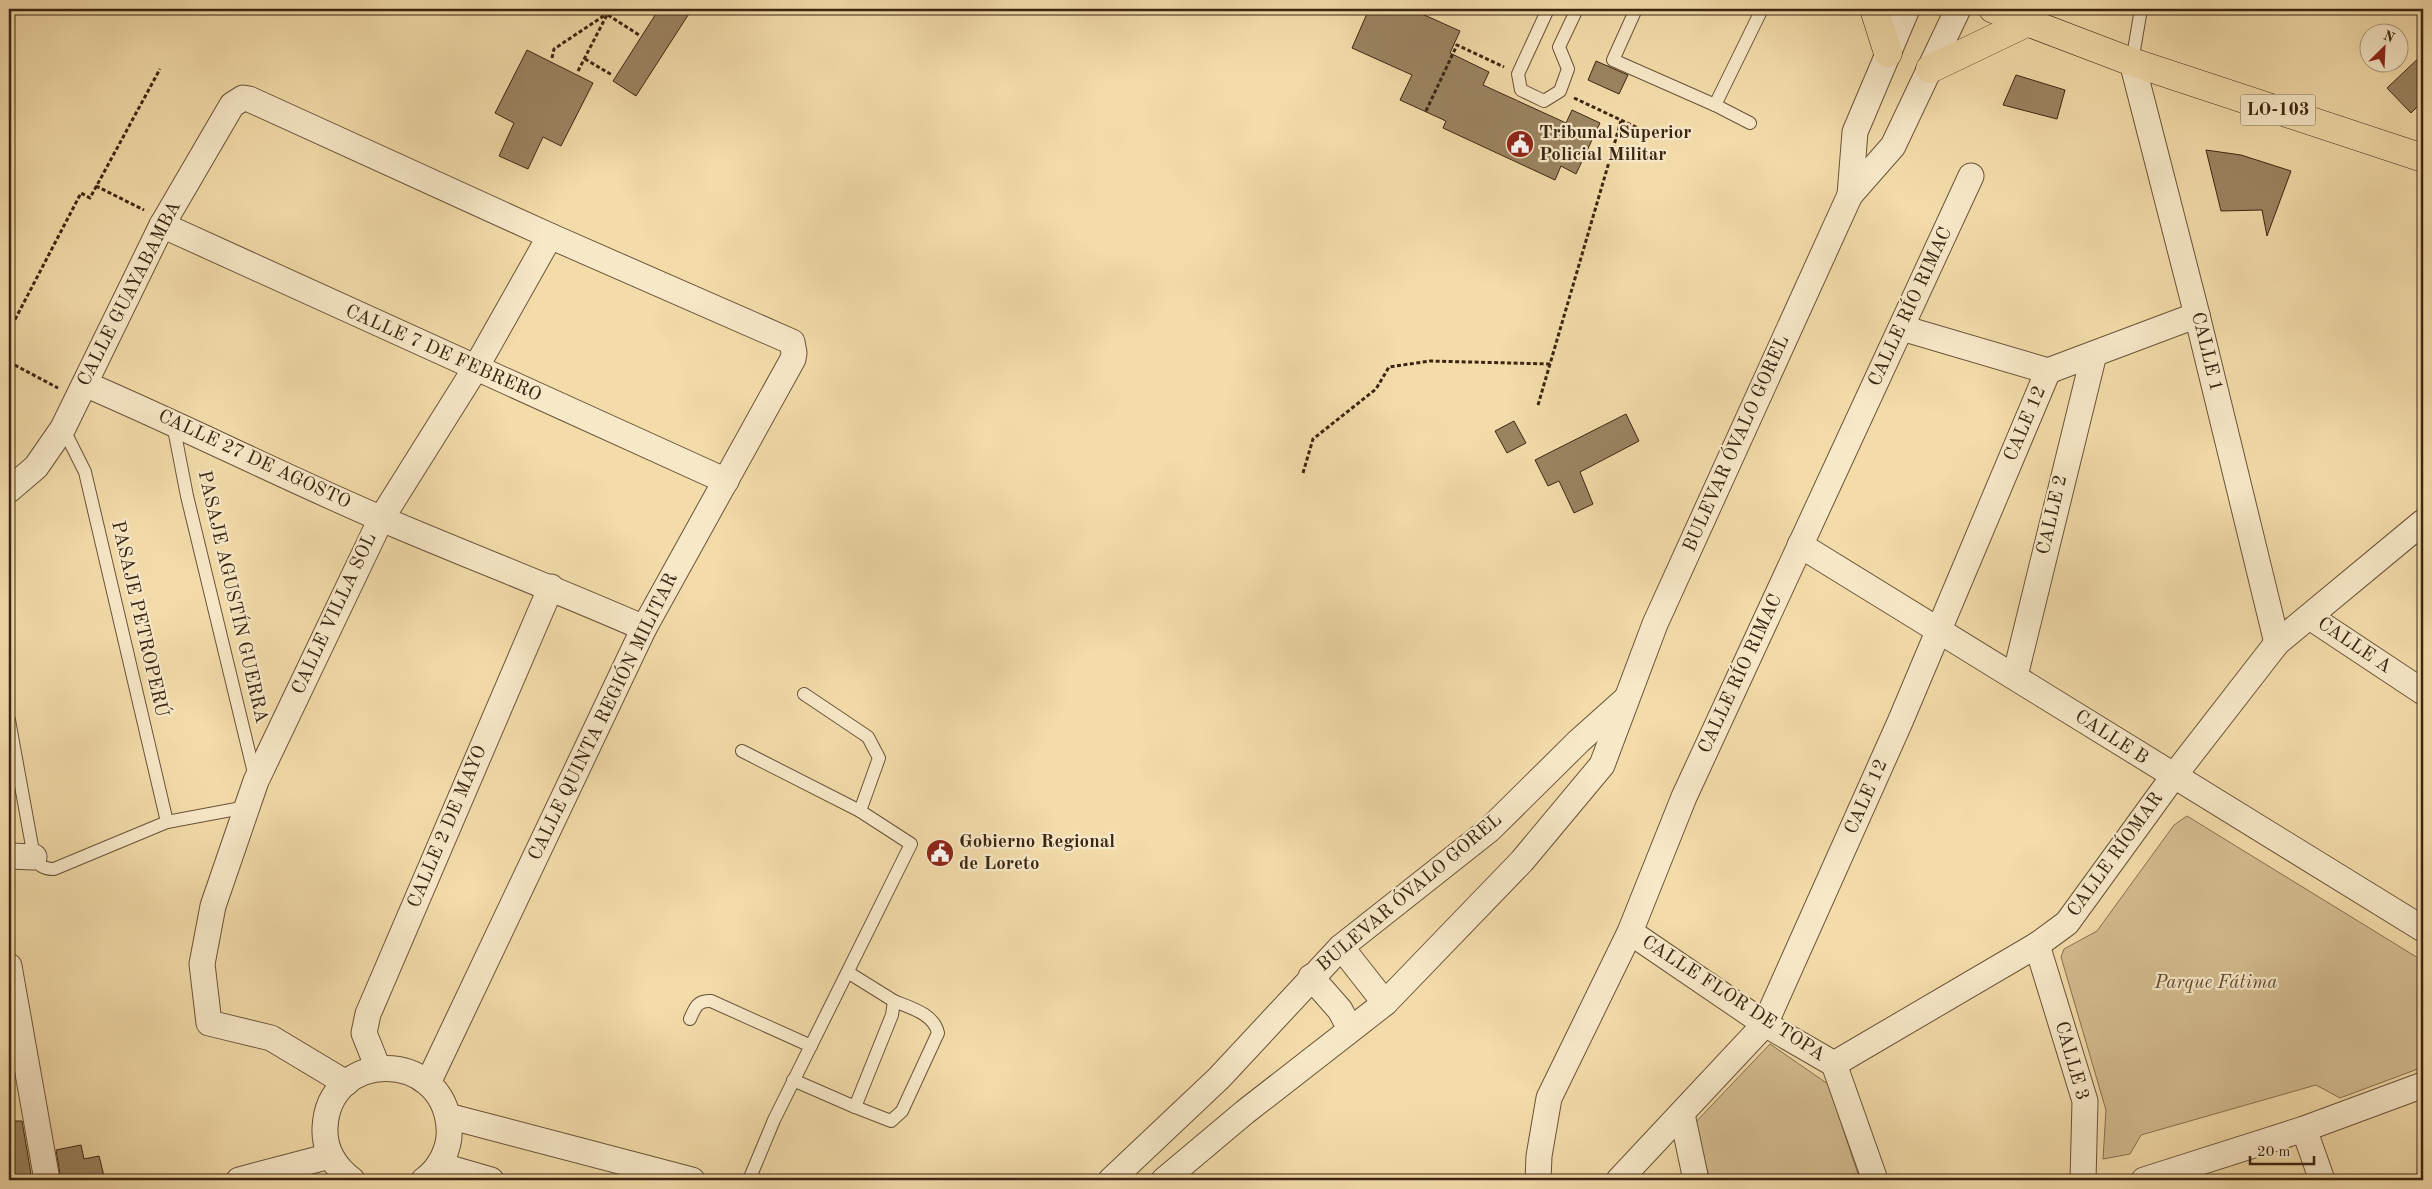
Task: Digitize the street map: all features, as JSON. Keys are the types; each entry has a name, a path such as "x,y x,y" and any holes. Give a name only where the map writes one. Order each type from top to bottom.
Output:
{"main road":[{"path":"1874,9 1888,53"},
{"name":"LO-103","path":"1993,9 2132,62 2423,158"},
{"path":"1930,69 2026,23"}],"street":[{"name":"BULEVAR ÓVALO GOREL","path":"1850,195 1855,132 1908,9"},
{"name":"BULEVAR ÓVALO GOREL","path":"1164,1180 1245,1112 1385,1003 1522,861 1602,765 1656,624 1850,195 1893,146 1958,9"},
{"name":"CALLE 1","path":"2132,62 2197,315 2277,643"},
{"name":"CALLE GUAYABAMBA","path":"9,490 36,467 62,428 82,391 163,222 232,105 243,98 249,99 550,236"},
{"name":"CALLE RÍO RIMAC","path":"1538,1180 1539,1156 1549,1098 1630,932 1684,797 1971,176"},
{"name":"CALLE 7 DE FEBRERO","path":"163,222 475,369 726,481"},
{"name":"CALLE QUINTA REGIÓN MILITAR","path":"428,1082 644,628 793,358 794,346 788,339 550,236"},
{"name":"CALLE VILLA SOL","path":"346,1083 271,1038 209,1023 202,964 213,906 256,781 381,519 475,369 550,236"},
{"path":"1902,328 2048,371 2197,315"},
{"name":"CALLE 2","path":"2015,676 2094,354"},
{"name":"CALE 12","path":"1619,1180 1765,1024 1939,630 2048,371"},
{"name":"CALLE 27 DE AGOSTO","path":"82,391 173,421 381,519 551,587 644,628"},
{"name":"CALLE RÍOMAR","path":"1834,1064 2037,945 2067,923 2173,777 2277,643 2423,522"},
{"name":"CALLE B","path":"1800,545 2015,676 2173,777 2423,929"},
{"name":"CALLE 2 DE MAYO","path":"378,1068 364,1033 368,1014 551,587"},
{"name":"CALLE A","path":"2310,617 2423,692"},
{"name":"BULEVAR ÓVALO GOREL","path":"1111,1180 1219,1078 1311,977 1341,947 1489,830 1579,741 1629,696"},
{"path":"9,856 34,857"},
{"name":"CALLE FLOR DE TOPA","path":"1630,932 1765,1024 1834,1064 1875,1180"},
{"name":"CALLE 3","path":"2037,945 2085,1101 2083,1180"},
{"path":"1341,947 1385,1003"},
{"path":"9,966 47,1180"},
{"path":"1311,977 1340,1010 1350,1029"},
{"path":"352,1180 342,1172 330,1156 325,1137 326,1117 333,1098 346,1083 360,1073 378,1068 396,1068 413,1073 428,1082 441,1098 448,1116 450,1133 446,1150 431,1173 491,1180"},
{"path":"2144,1180 2304,1129 2423,1086"},
{"path":"1682,1114 1696,1180"},
{"path":"448,1116 692,1180"},
{"path":"2304,1129 2322,1180"},
{"path":"239,1180 330,1156"}],"lane":[{"path":"1548,9 1518,74 1522,90 1544,101 1560,91 1568,69 1559,47 1577,9"},
{"path":"1636,9 1613,60 1750,122"},
{"path":"1715,105 1762,9"},
{"path":"2132,62 2141,9"},
{"name":"PASAJE AGUSTÍN GUERRA","path":"173,421 187,496 256,781"},
{"name":"PASAJE PETROPERÚ","path":"62,428 86,472 167,822"},
{"path":"804,694 868,737 879,758 860,811"},
{"path":"9,720 34,857 38,864 46,869 54,869 167,822 247,807"},
{"path":"742,751 860,811 912,844 849,973 793,1080 749,1180"},
{"path":"793,1080 891,1121 902,1112 938,1033 936,1025 926,1015 894,1001 849,973"},
{"path":"690,1019 696,1005 704,1001 712,1001 811,1046"},
{"path":"855,1107 892,1015 894,1001"}],"path":[{"path":"578,71 612,9"},
{"path":"608,15 639,35"},
{"path":"552,58 554,49 608,15"},
{"path":"1426,111 1457,45 1518,74"},
{"path":"585,59 612,75"},
{"path":"9,331 81,193 90,198 160,69"},
{"path":"1560,91 1638,128"},
{"path":"1538,405 1621,121"},
{"path":"96,186 163,222"},
{"path":"1303,473 1313,438 1376,389 1389,367 1430,361 1550,364"},
{"path":"9,362 82,391"}],"green space":[{"name":"Parque Fátima","path":"2187,816 2423,961 2423,1067 2340,1098 2316,1085 2141,1135 2130,1154 2103,1159 2106,1110 2061,957 2064,949 2097,931 2174,825"},
{"path":"1770,1044 1828,1084 1860,1180 1711,1180 1691,1127"}],"building":[{"path":"659,9 692,9 636,96 613,81"},
{"path":"1369,9 1411,9 1460,31 1450,53 1489,72 1483,85 1566,123 1572,110 1600,123 1576,174 1561,166 1555,180 1443,128 1446,121 1400,100 1412,75 1352,48"},
{"path":"527,50 593,83 561,146 543,137 528,169 499,156 514,123 495,113"},
{"path":"2423,54 2423,101 2411,113 2387,88 2404,72 2410,72 2410,66"},
{"path":"1596,61 1628,75 1619,94 1588,80"},
{"path":"2016,75 2065,90 2057,119 2003,105"},
{"path":"2206,150 2241,155 2291,171 2267,236 2262,210 2221,211"},
{"path":"1626,414 1639,441 1580,472 1593,504 1574,513 1559,481 1548,486 1535,460"},
{"path":"1514,421 1526,443 1507,453 1495,431"},
{"path":"9,1121 22,1121 32,1180 9,1180"},
{"path":"81,1145 84,1159 99,1156 105,1180 61,1180 56,1150"}],"place":[{"name":"Tribunal Superior Policial Militar","path":"1520,144"},
{"name":"Gobierno Regional de Loreto","path":"940,853"}]}
